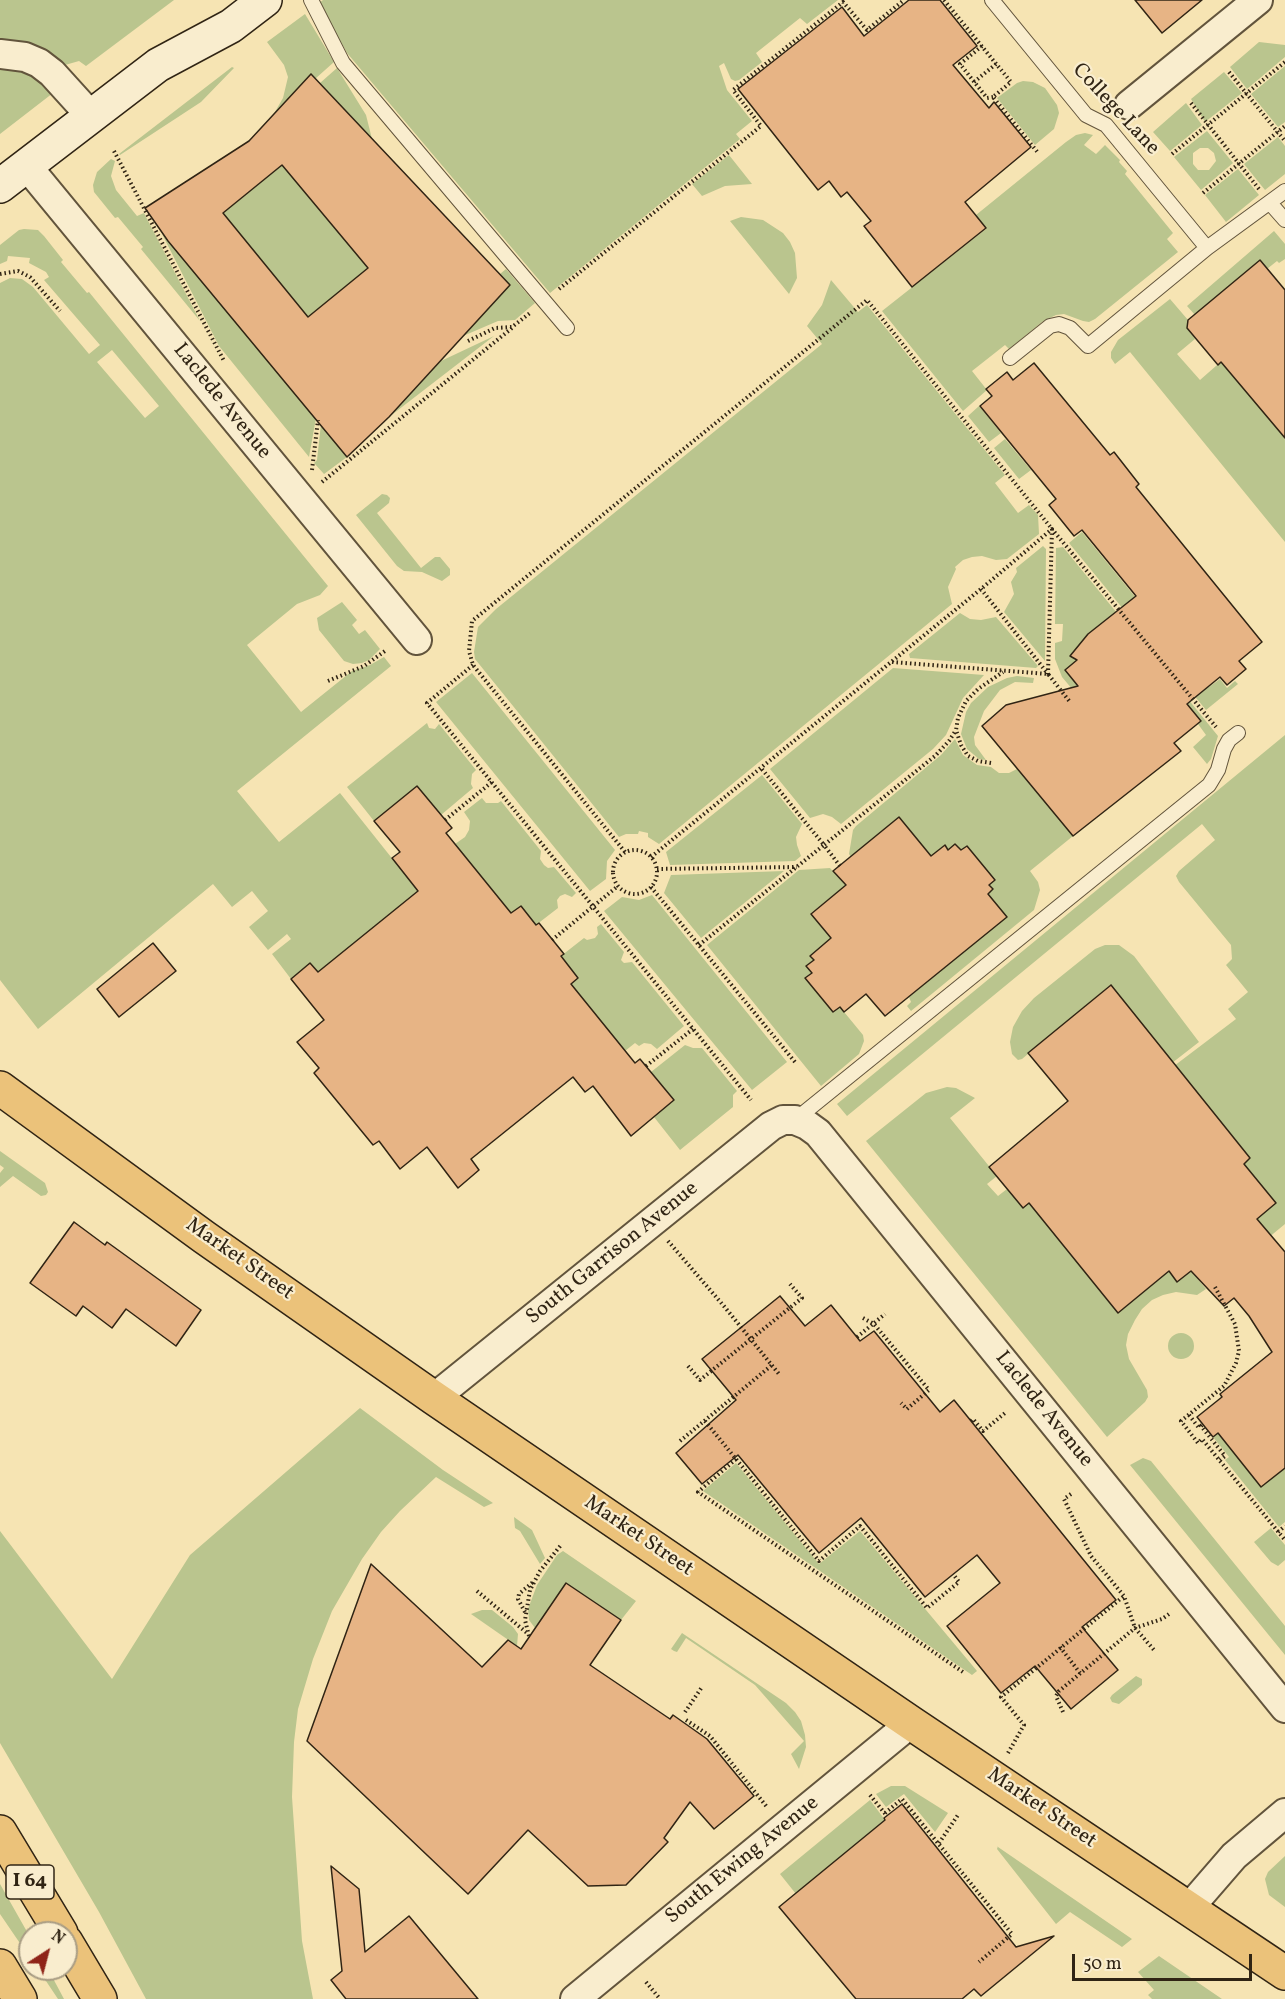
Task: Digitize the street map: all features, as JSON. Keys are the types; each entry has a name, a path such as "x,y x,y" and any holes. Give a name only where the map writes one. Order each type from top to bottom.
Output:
{"main road":[{"path":"0,186 158,65 231,27 265,0"},
{"name":"Market Street","path":"0,1088 434,1398 911,1723 1285,1973"},
{"name":"I 64","path":"0,1832 54,1921"},
{"path":"78,1962 100,1999"},
{"path":"0,1966 20,1999"}],"street":[{"path":"1129,105 1258,0"},
{"path":"0,54 25,57 39,63 66,87 91,116"},
{"name":"Laclede Avenue","path":"26,165 417,640"},
{"name":"South Garrison Avenue","path":"434,1398 771,1126 783,1120 795,1120"},
{"name":"Laclede Avenue","path":"795,1120 818,1133 1285,1708"},
{"name":"South Ewing Avenue","path":"575,1999 911,1723"},
{"path":"1189,1908 1234,1856 1285,1813"}],"lane":[{"path":"311,0 343,63 567,328"},
{"name":"College Lane","path":"992,0 1086,115 1106,125 1207,248"},
{"path":"1011,358 1050,326 1059,324 1070,328 1088,346 1207,248 1285,191"},
{"path":"1270,203 1285,220"},
{"path":"795,1120 1209,785 1218,770 1224,749 1233,737"}],"path":[{"path":"322,482 761,126 733,90 843,2 867,30 904,0"},
{"path":"944,0 982,46 1011,82 993,97 987,98 960,64 982,46"},
{"path":"1172,154 1285,62"},
{"path":"974,82 996,64"},
{"path":"1229,72 1285,141"},
{"path":"993,97 1039,154"},
{"path":"1191,103 1261,191"},
{"path":"1203,193 1285,126"},
{"path":"114,151 224,361"},
{"path":"0,274 18,272 30,277 60,311"},
{"path":"625,852 473,665 469,651 472,621 867,300 1212,723 1233,737"},
{"path":"468,341 495,328 512,327"},
{"path":"312,470 318,420"},
{"path":"651,857 1052,529"},
{"path":"1048,674 1052,529"},
{"path":"981,589 1070,702"},
{"path":"328,681 364,666 385,651"},
{"path":"891,662 1048,674"},
{"path":"473,665 428,703 751,1100"},
{"path":"699,945 935,756 956,730 958,718 966,701 978,689 1003,672"},
{"path":"956,730 969,756 978,761 990,763"},
{"path":"761,768 840,866"},
{"path":"445,820 492,782"},
{"path":"640,851 651,857 657,869 651,887 636,894 618,886 613,872 614,866 625,852 640,851"},
{"path":"657,869 797,867"},
{"path":"552,940 618,886"},
{"path":"651,887 795,1062"},
{"path":"646,1066 693,1029"},
{"path":"671,1245 779,1374"},
{"path":"688,1366 700,1380 802,1298 790,1284"},
{"path":"1215,1287 1235,1324 1239,1351 1231,1375 1224,1386 1181,1421 1198,1443 1202,1439 1285,1540"},
{"path":"857,1337 885,1314"},
{"path":"863,1318 874,1324 929,1390 907,1409 902,1403"},
{"path":"680,1441 772,1365"},
{"path":"971,1421 973,1419 983,1431 1005,1413"},
{"path":"1188,1415 1199,1428 1202,1426 1225,1456 1220,1460"},
{"path":"705,1420 819,1561 860,1527 927,1608 959,1582 953,1574"},
{"path":"736,1459 698,1491 963,1672"},
{"path":"1071,1494 1064,1499 1091,1556 1124,1596 1135,1628 1154,1650"},
{"path":"1278,1532 1285,1527"},
{"path":"525,1612 518,1599 519,1594 534,1581 561,1545"},
{"path":"477,1591 530,1636 526,1629 525,1612 534,1581"},
{"path":"1004,1759 1024,1725 1001,1697 1124,1596"},
{"path":"1063,1712 1056,1696 1059,1691 1135,1628 1162,1619 1169,1614"},
{"path":"1060,1647 1080,1673"},
{"path":"685,1712 702,1687"},
{"path":"686,1720 710,1736 767,1807"},
{"path":"870,1795 886,1814 902,1799 1012,1934 979,1962"},
{"path":"939,1843 958,1815"},
{"path":"646,1982 660,1999"}],"green space":[{"path":"0,0 174,0 86,66 79,61 65,65 48,53 27,44 8,39 0,40"},
{"path":"323,0 838,0 807,24 800,18 756,53 762,62 739,80 731,79 724,63 719,66 727,90 752,121 736,134 740,139 550,293 347,53 319,3"},
{"path":"305,14 334,62 315,79 311,75 272,117 283,98 288,77 284,65 267,42"},
{"path":"1259,42 1285,45 1285,57 1247,89 1230,67"},
{"path":"1285,66 1285,122 1278,127 1251,94"},
{"path":"232,67 234,68 201,102 119,154"},
{"path":"337,68 366,115 372,139 320,83"},
{"path":"0,69 23,71 36,78 53,93 0,134"},
{"path":"1224,72 1242,93 1205,122 1191,99"},
{"path":"1023,81 1033,82 1045,88 1057,105 1059,113 1054,129 1035,145 997,98"},
{"path":"1186,103 1202,125 1170,151 1153,132"},
{"path":"1207,131 1233,163 1201,190 1174,157","holes":["1200,148 1208,148 1214,153 1216,161 1209,170 1198,170 1193,164 1193,153"]},
{"path":"1085,133 1093,135 1084,145 1096,154 1105,145 1120,160 1119,162 1127,171 1125,174 1173,233 1167,239 1178,252 1095,319 1089,322 1064,314 1056,315 1042,322 1009,349 1005,345 972,371 987,390 963,411 882,311 986,229 976,215 1066,142 1076,135"},
{"path":"1278,137 1285,146 1285,174 1265,190 1244,164"},
{"path":"729,155 752,184 725,186 702,196 692,184"},
{"path":"111,159 115,161 111,176 116,190 137,216 144,213 200,321 141,249 143,247 94,192 93,185 97,172"},
{"path":"282,165 368,268 308,317 223,213"},
{"path":"1238,169 1259,195 1226,222 1205,195"},
{"path":"741,217 763,220 783,233 790,242 795,253 797,278 789,294 730,221"},
{"path":"19,230 38,230 44,236 63,260 61,262 87,293 89,292 328,586 320,595 297,604 247,645 301,712 352,671 384,657 391,666 237,791 279,842 340,793 418,891 318,972 310,963 291,979 272,954 291,939 287,934 268,950 249,927 268,911 252,891 232,907 213,884 38,1029 0,980 0,283 10,278 22,279 33,287 89,354 100,345 44,280 49,277 46,272 29,263 30,258 8,256 7,261 0,264 0,245","holes":["112,350 159,406 145,418 97,362"]},
{"path":"1274,231 1285,244 1285,259 1279,263 1277,261 1267,269 1260,260 1195,315 1187,306"},
{"path":"162,234 316,418 309,457 219,346"},
{"path":"506,269 535,303 515,320 498,321 463,336 510,285 500,274"},
{"path":"831,280 858,312 867,305 1005,475 995,483 1018,513 1029,505 1038,515 1039,534 1007,559 996,560 982,556 963,560 955,567 948,587 952,604 659,844 648,837 648,833 639,831 638,834 626,834 619,837 475,659 478,627 496,609 822,344 807,326 822,305"},
{"path":"1170,299 1188,320 1187,328 1195,339 1177,354 1200,380 1233,351 1285,438 1285,542 1130,352 1115,364 1111,358 1111,352 1118,340"},
{"path":"494,336 389,417 441,361"},
{"path":"979,406 1001,433 989,442 968,416"},
{"path":"321,424 347,457 324,474 314,463 317,460"},
{"path":"1005,439 1031,470 1019,479 994,448"},
{"path":"382,494 390,498 389,503 377,513 421,568 435,557 440,557 450,569 450,575 442,581 422,572 404,571 397,566 356,515"},
{"path":"1082,532 1209,687 1220,679 1227,688 1235,681 1238,684 1206,710 1069,543"},
{"path":"1043,546 1046,549 1045,661 1004,612 1014,594 1011,582 1017,572 1016,568"},
{"path":"1063,547 1139,640 1136,643 1112,615 1088,634 1071,656 1077,660 1083,692 1078,696 1062,677 1055,659 1055,643 1062,641 1063,624 1055,624 1056,548"},
{"path":"342,602 357,620 352,625 359,634 365,630 380,649 369,660 362,663 353,664 344,661 319,630 317,618"},
{"path":"960,613 970,619 981,620 996,617 1038,666 1036,668 910,658 909,654"},
{"path":"1145,646 1218,736 1211,759 1207,764 1193,747 1206,735 1198,724 1201,720 1141,649"},
{"path":"893,668 984,675 963,698 946,735 933,749 841,824 823,814 810,818 770,769"},
{"path":"472,673 615,850 607,861 606,879 590,891 436,702"},
{"path":"1017,676 1034,678 1033,683 1015,682 1000,690 984,711 974,737 975,745 986,760 979,759 967,749 961,734 966,712 971,703 988,687"},
{"path":"427,723 429,728 435,729 439,724 476,770 472,774 473,788 441,815 417,786 374,821 347,787"},
{"path":"1285,735 1285,1224 1262,1243 1248,1226 1276,1203 1244,1164 1249,1158 1174,1066 1236,1019 1228,1009 1248,992 1226,965 1232,959 1231,945 1176,876 1215,840 1202,824 847,1116 837,1104"},
{"path":"955,739 963,755 977,765 991,767 999,773 1009,773 1017,769 1073,836 1030,871 1038,882 1040,890 1034,910 911,1011 907,1006 911,1002 909,997 1006,917 988,894 993,889 989,885 995,880 967,846 961,850 955,844 948,850 944,845 931,856 899,817 851,857 849,854 853,830 856,826 941,755"},
{"path":"762,775 802,824 796,837 801,856 795,861 670,865 666,852"},
{"path":"482,798 486,803 501,801 541,851 540,859 544,865 548,868 554,867 576,893 572,897 565,894 560,896 557,900 558,908 536,925 521,906 511,913 455,844 465,837 469,830 470,821 464,812"},
{"path":"830,868 846,885 811,913 831,938 811,956 814,960 812,973 805,978 833,1012 840,1007 863,1035 864,1041 859,1054 821,1086 707,945 799,870"},
{"path":"784,871 701,938 664,893 671,875"},
{"path":"652,895 787,1062 752,1090 604,911 622,897 639,900"},
{"path":"601,924 624,952 621,960 624,963 632,962 684,1026 657,1049 651,1044 644,1043 639,1046 635,1043 625,1051 571,984 561,956 584,938 587,940 595,938 598,934 597,927"},
{"path":"1105,945 1119,945 1134,956 1199,1042 1172,1063 1110,985 1018,1060 1012,1054 1010,1042 1013,1027 1022,1011 1034,998 1095,949"},
{"path":"685,1045 702,1048 737,1091 733,1095 733,1107 680,1150 654,1117 674,1100 651,1072"},
{"path":"947,1087 956,1088 975,1098 950,1118 997,1176 987,1184 998,1196 1007,1189 1023,1208 1029,1203 1118,1313 1169,1271 1177,1282 1191,1271 1206,1289 1197,1295 1176,1292 1163,1295 1152,1300 1142,1309 1128,1334 1126,1345 1129,1359 1147,1390 1148,1397 1107,1437 866,1141 926,1093"},
{"path":"0,1151 45,1183 48,1192 46,1195 41,1196 13,1176 0,1187 0,1173 4,1168 0,1165"},
{"path":"1181,1333 1190,1337 1194,1346 1190,1355 1181,1359 1172,1355 1168,1346 1172,1337"},
{"path":"360,1408 443,1470 493,1503 484,1507 436,1477 381,1532 362,1559 332,1611 313,1659 298,1709 292,1797 302,1941 313,1999 146,1999 99,1912 0,1743 0,1531 112,1679 190,1555"},
{"path":"1218,1433 1285,1468 1285,1522 1279,1527 1225,1460 1229,1457 1213,1437"},
{"path":"1143,1458 1151,1461 1285,1626 1285,1655 1130,1465"},
{"path":"736,1463 819,1564 860,1531 977,1671 972,1675 703,1491"},
{"path":"514,1517 532,1530 545,1558 540,1564 520,1531 515,1528"},
{"path":"1271,1528 1285,1545 1285,1560 1278,1566 1271,1562 1254,1542"},
{"path":"563,1551 636,1601 621,1620 566,1583 535,1628 529,1620 528,1609 537,1585 557,1555"},
{"path":"482,1610 492,1610 513,1627 518,1634 517,1646 471,1614"},
{"path":"682,1633 786,1703 795,1712 801,1721 806,1747 799,1769 791,1754 804,1741 755,1685 686,1638 677,1652 671,1649"},
{"path":"1136,1676 1142,1679 1142,1685 1119,1704 1112,1702 1110,1698 1112,1695"},
{"path":"891,1786 905,1786 948,1813 935,1832 904,1794 886,1807 876,1794"},
{"path":"870,1800 885,1820 796,1894 780,1874"},
{"path":"998,1846 1132,1939 1122,1947 1070,1912 1056,1924 997,1849"},
{"path":"1285,1856 1285,1907 1269,1895 1265,1879 1268,1872"},
{"path":"0,1884 21,1921 18,1921 18,1940 0,1914"},
{"path":"1159,1956 1222,1999 1152,1999 1148,1995 1154,1990 1138,1972"},
{"path":"46,1981 54,1981 64,1999 58,1999"}],"building":[{"path":"909,0 940,0 977,46 953,65 989,108 994,102 1031,147 965,202 986,228 912,287 864,226 871,221 847,192 841,197 829,181 818,190 738,89 842,7 864,36"},
{"path":"1135,0 1202,0 1162,33"},
{"path":"311,74 510,285 389,417 347,457 168,241 145,208 249,141","holes":["282,165 368,268 308,317 223,213"]},
{"path":"1260,260 1285,290 1285,438 1221,362 1218,365 1187,328 1188,320"},
{"path":"1034,363 1110,455 1114,452 1139,484 1136,487 1262,642 1239,661 1246,669 1227,685 1220,677 1187,704 1201,721 1174,743 1181,751 1073,836 982,726 1006,705 1078,686 1065,670 1077,660 1070,656 1088,634 1136,596 1082,530 1074,536 1049,505 1056,499 980,406 992,396 986,389 1007,372 1013,380"},
{"path":"417,786 452,828 446,833 511,913 521,906 536,925 539,923 564,954 561,956 578,978 571,984 635,1063 640,1059 674,1100 631,1136 593,1086 585,1092 573,1077 471,1159 479,1170 458,1188 427,1147 400,1169 379,1141 373,1145 314,1073 319,1068 297,1042 324,1020 291,979 310,963 318,972 418,891 392,858 400,852 374,821"},
{"path":"899,817 931,856 945,845 948,850 955,844 961,850 967,846 995,880 989,885 993,889 988,894 1007,917 885,1016 866,994 844,1012 840,1007 833,1012 805,978 812,973 806,966 814,960 810,956 831,938 811,914 846,885 833,871"},
{"path":"153,943 176,971 119,1017 97,989"},
{"path":"1111,985 1250,1158 1244,1164 1276,1203 1257,1219 1285,1252 1285,1468 1261,1487 1218,1433 1213,1437 1197,1417 1222,1397 1220,1394 1272,1352 1249,1316 1234,1298 1224,1306 1191,1271 1177,1282 1169,1271 1118,1313 1029,1203 1023,1208 989,1167 1068,1101 1028,1053"},
{"path":"74,1222 105,1245 107,1242 201,1310 176,1346 126,1309 112,1328 83,1306 76,1316 30,1283"},
{"path":"780,1296 805,1326 831,1305 860,1341 874,1331 940,1412 954,1400 1116,1600 1082,1627 1118,1670 1071,1709 1035,1666 1001,1693 947,1626 1000,1583 977,1555 925,1597 861,1518 819,1553 738,1455 702,1484 676,1453 736,1400 702,1359"},
{"path":"371,1564 482,1667 508,1640 521,1649 566,1583 621,1620 590,1665 670,1719 673,1715 707,1739 754,1796 714,1829 690,1802 664,1838 668,1842 626,1885 588,1886 528,1830 468,1894 307,1741"},
{"path":"902,1804 1016,1947 1054,1936 981,1996 974,1989 962,1999 856,1999 779,1907"},
{"path":"331,1866 359,1889 365,1952 409,1916 478,1999 346,1999 331,1980 342,1971"}]}
